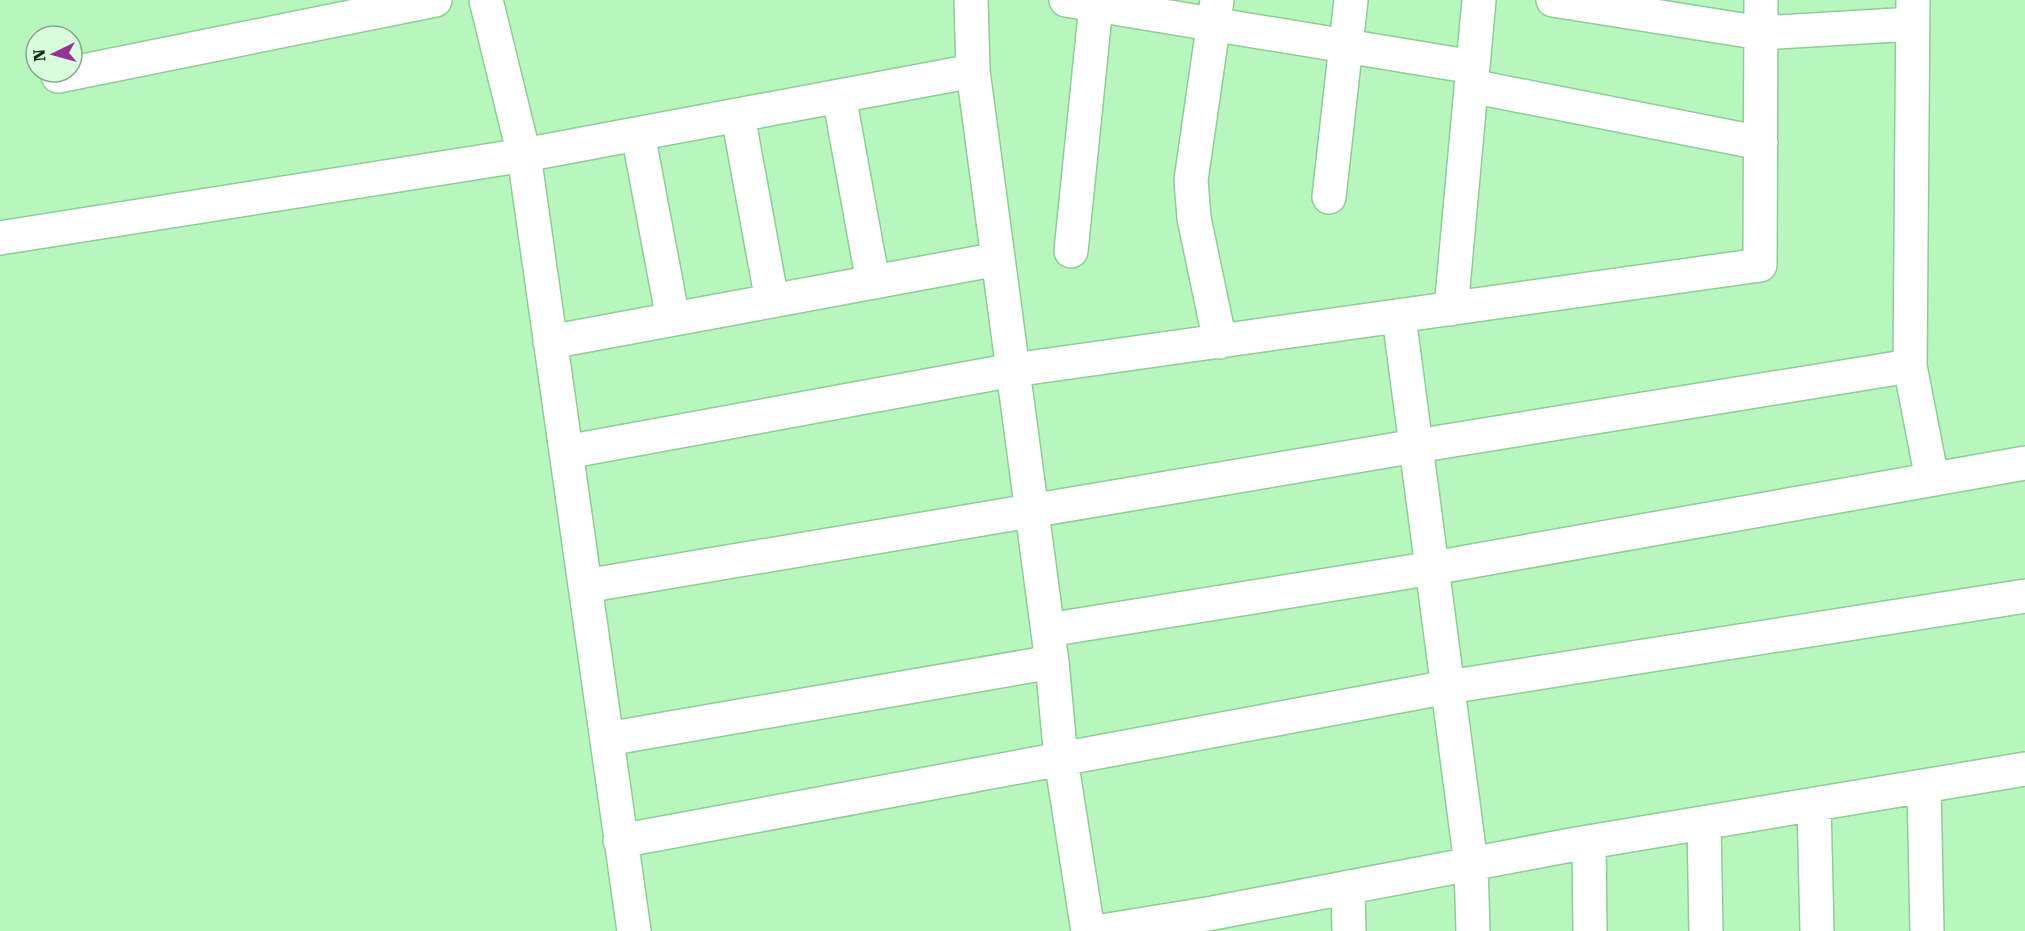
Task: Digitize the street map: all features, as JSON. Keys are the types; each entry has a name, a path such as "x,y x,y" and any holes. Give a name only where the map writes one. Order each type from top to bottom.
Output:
{"street":[{"path":"84,71 435,0"},
{"path":"486,0 524,155 634,931"},
{"path":"971,0 973,71 1048,630 1061,759 1088,931"},
{"path":"1329,196 1351,0"},
{"path":"1451,309 1479,0"},
{"path":"1553,0 1761,33 1913,12 1910,366 1932,479"},
{"path":"566,452 1013,370 1760,265 1761,0"},
{"path":"1071,251 1081,2 1215,12 1472,77 1761,143"},
{"path":"1215,12 1191,180 1194,218 1220,342"},
{"path":"0,238 524,155 973,71"},
{"path":"839,96 873,282"},
{"path":"738,116 772,301"},
{"path":"638,134 674,319"},
{"path":"550,342 998,259"},
{"path":"1400,317 1471,864 1473,931"},
{"path":"585,586 1416,446 1910,366"},
{"path":"1048,630 1433,568 2025,463"},
{"path":"620,841 1448,687 2025,596"},
{"path":"608,739 1052,662"},
{"path":"1102,931 1236,920 1348,887 1589,842 2025,769"},
{"path":"1924,786 1927,931"},
{"path":"1814,804 1817,931"},
{"path":"1704,823 1706,931"},
{"path":"1589,842 1590,931"},
{"path":"1348,887 1348,931"}]}
